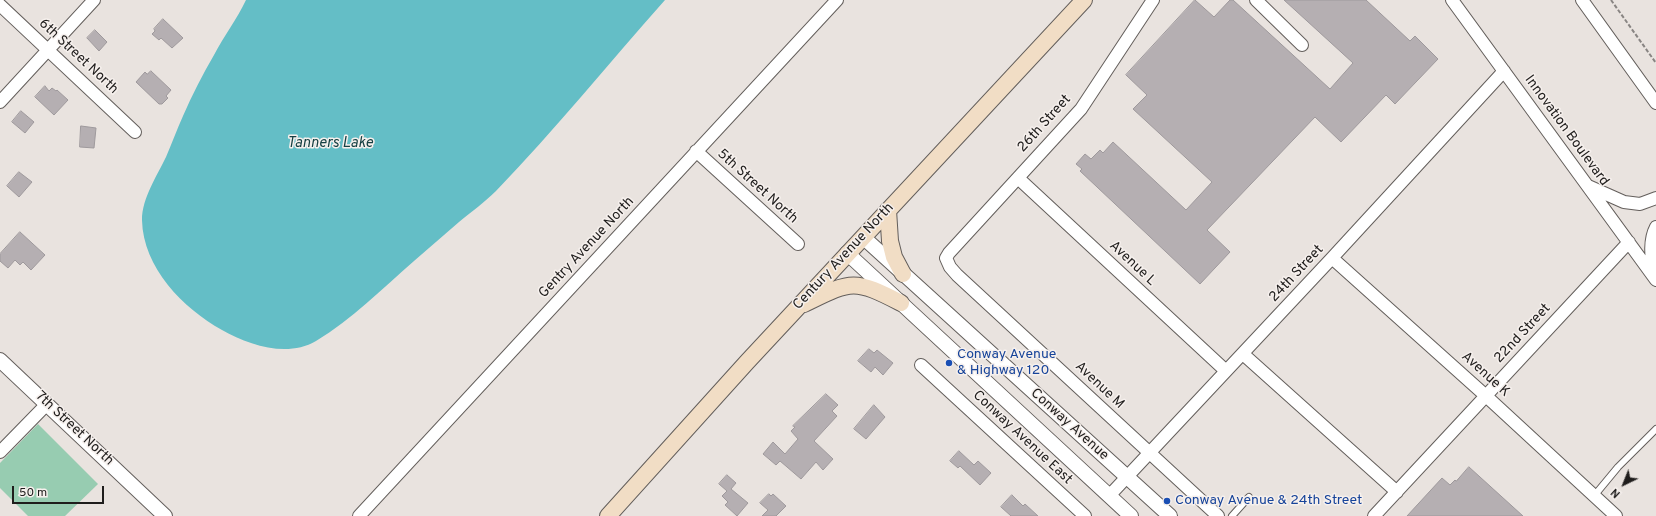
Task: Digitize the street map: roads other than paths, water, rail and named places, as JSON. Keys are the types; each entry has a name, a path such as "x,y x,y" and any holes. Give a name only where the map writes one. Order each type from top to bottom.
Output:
{"main road":[{"name":"Century Avenue North","path":"608,516 847,253 1084,0"},
{"path":"888,210 890,241 894,257 903,274"},
{"path":"796,309 832,290 850,285 870,288 901,303"}],"street":[{"path":"0,102 94,0"},
{"name":"Gentry Avenue North","path":"359,516 837,0"},
{"name":"26th Street","path":"946,258 981,216 1081,109 1153,0"},
{"path":"1256,0 1302,45"},
{"name":"Innovation Boulevard","path":"1452,0 1655,279"},
{"path":"1464,0 1466,20"},
{"path":"1582,0 1656,103"},
{"name":"6th Street North","path":"0,5 135,132"},
{"name":"24th Street","path":"1109,496 1243,354 1504,71"},
{"name":"5th Street North","path":"696,152 798,244"},
{"name":"Avenue L","path":"1018,178 1226,371"},
{"path":"1587,185 1624,202 1640,204 1656,198"},
{"path":"1655,279 1651,250 1653,233 1656,227"},
{"name":"Conway Avenue","path":"863,237 1170,516"},
{"name":"22nd Street","path":"1374,516 1629,242"},
{"name":"Conway Avenue","path":"847,253 1132,516"},
{"name":"Avenue M","path":"946,258 950,267 957,274 1149,454 1218,516"},
{"name":"Avenue K","path":"1332,258 1486,396 1616,516"},
{"path":"1243,354 1397,492"},
{"name":"7th Street North","path":"0,360 165,516"},
{"name":"Conway Avenue East","path":"921,365 1085,516"},
{"path":"0,452 47,404"}],"lane":[{"path":"1594,496 1618,467 1656,428"},
{"path":"1232,516 1249,497"}],"water":[{"name":"Tanners Lake","path":"246,0 665,0 561,120 492,195 342,323 316,341 305,346 293,349 281,349 256,345 222,330 207,321 180,298 157,270 149,254 144,238 142,220 147,195 166,157 190,100"}],"place":[{"name":"Conway Avenue & Highway 120","path":"949,363"},
{"name":"Conway Avenue & 24th Street","path":"1167,501"}]}
